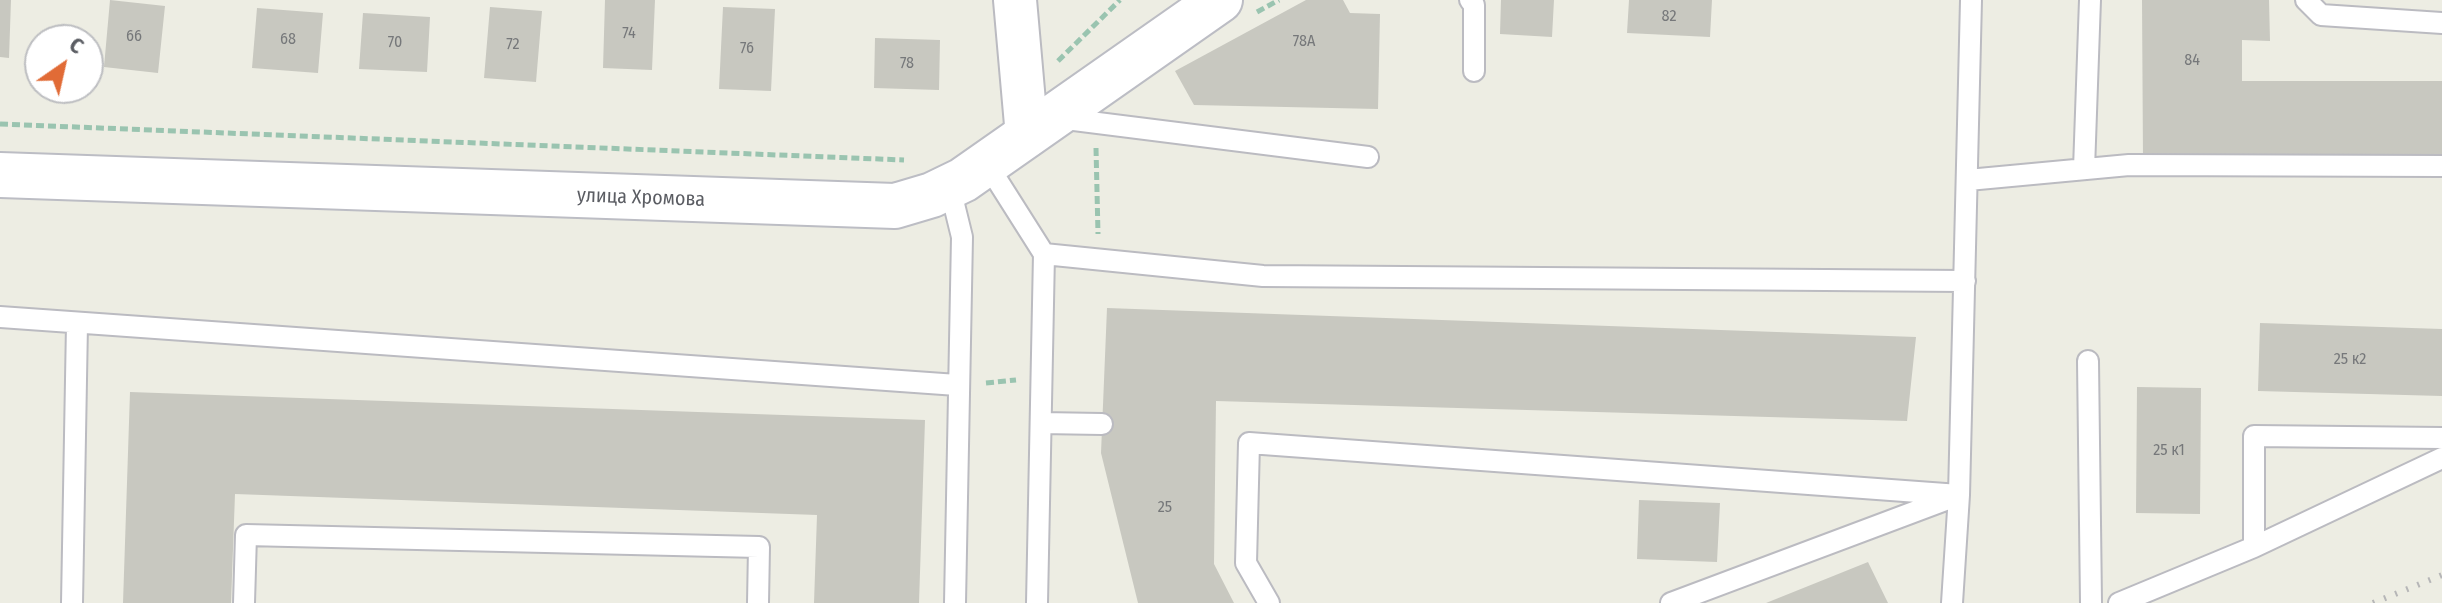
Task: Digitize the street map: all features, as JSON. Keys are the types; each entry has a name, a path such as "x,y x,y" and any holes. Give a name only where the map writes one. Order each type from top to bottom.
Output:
{"main road":[{"name":"улица Хромова","path":"0,175 895,206 950,188 987,164 1034,116 1239,6"}],"street":[{"path":"1015,0 1034,116"}],"lane":[{"path":"1470,0 1474,5 1474,71"},
{"path":"1952,603 1959,495 1971,0"},
{"path":"2084,169 2090,0"},
{"path":"2306,0 2321,15 2442,23"},
{"path":"1034,116 1368,157"},
{"path":"987,164 1044,254 1037,603"},
{"path":"1968,180 2129,165 2442,166"},
{"path":"950,188 962,237 955,603"},
{"path":"1044,254 1263,276 1965,281"},
{"path":"0,317 957,385"},
{"path":"72,603 77,324"},
{"path":"2088,361 2091,603"},
{"path":"1041,423 1102,424"},
{"path":"2254,547 2254,436 2442,438"},
{"path":"1269,603 1246,563 1249,443 1959,495"},
{"path":"2119,603 2254,547 2442,458"},
{"path":"1671,603 1959,495"},
{"path":"244,603 246,535 759,547 758,603"}],"path":[{"path":"1034,116 1120,0"},
{"path":"1239,6 1279,0"},
{"path":"0,124 914,160"},
{"path":"957,385 1041,378"}],"building":[{"path":"0,0 11,0 9,58 0,57"},
{"path":"110,0 165,6 158,73 104,67"},
{"path":"605,0 655,0 652,70 603,68"},
{"path":"1306,0 1343,0 1350,13 1380,14 1378,109 1194,105 1175,71"},
{"path":"1501,0 1554,0 1552,37 1500,34"},
{"path":"1629,0 1712,0 1710,37 1627,33"},
{"path":"2142,0 2269,0 2270,41 2242,40 2242,81 2442,81 2442,160 2143,160"},
{"path":"490,7 542,11 536,82 484,78"},
{"path":"723,7 775,9 771,91 719,89"},
{"path":"257,8 323,13 318,73 252,68"},
{"path":"363,13 430,17 427,72 359,69"},
{"path":"875,38 940,40 939,90 874,88"},
{"path":"1107,308 1916,337 1907,421 1216,401 1214,564 1234,603 1138,603 1101,453"},
{"path":"2260,323 2442,329 2442,396 2258,391"},
{"path":"2137,387 2201,388 2200,514 2136,513"},
{"path":"130,392 925,420 919,603 814,603 817,515 235,494 231,603 123,603"},
{"path":"1639,500 1720,503 1717,562 1637,559"},
{"path":"1868,562 1888,603 1766,603"}],"railway":[{"path":"2373,603 2442,575"}]}
